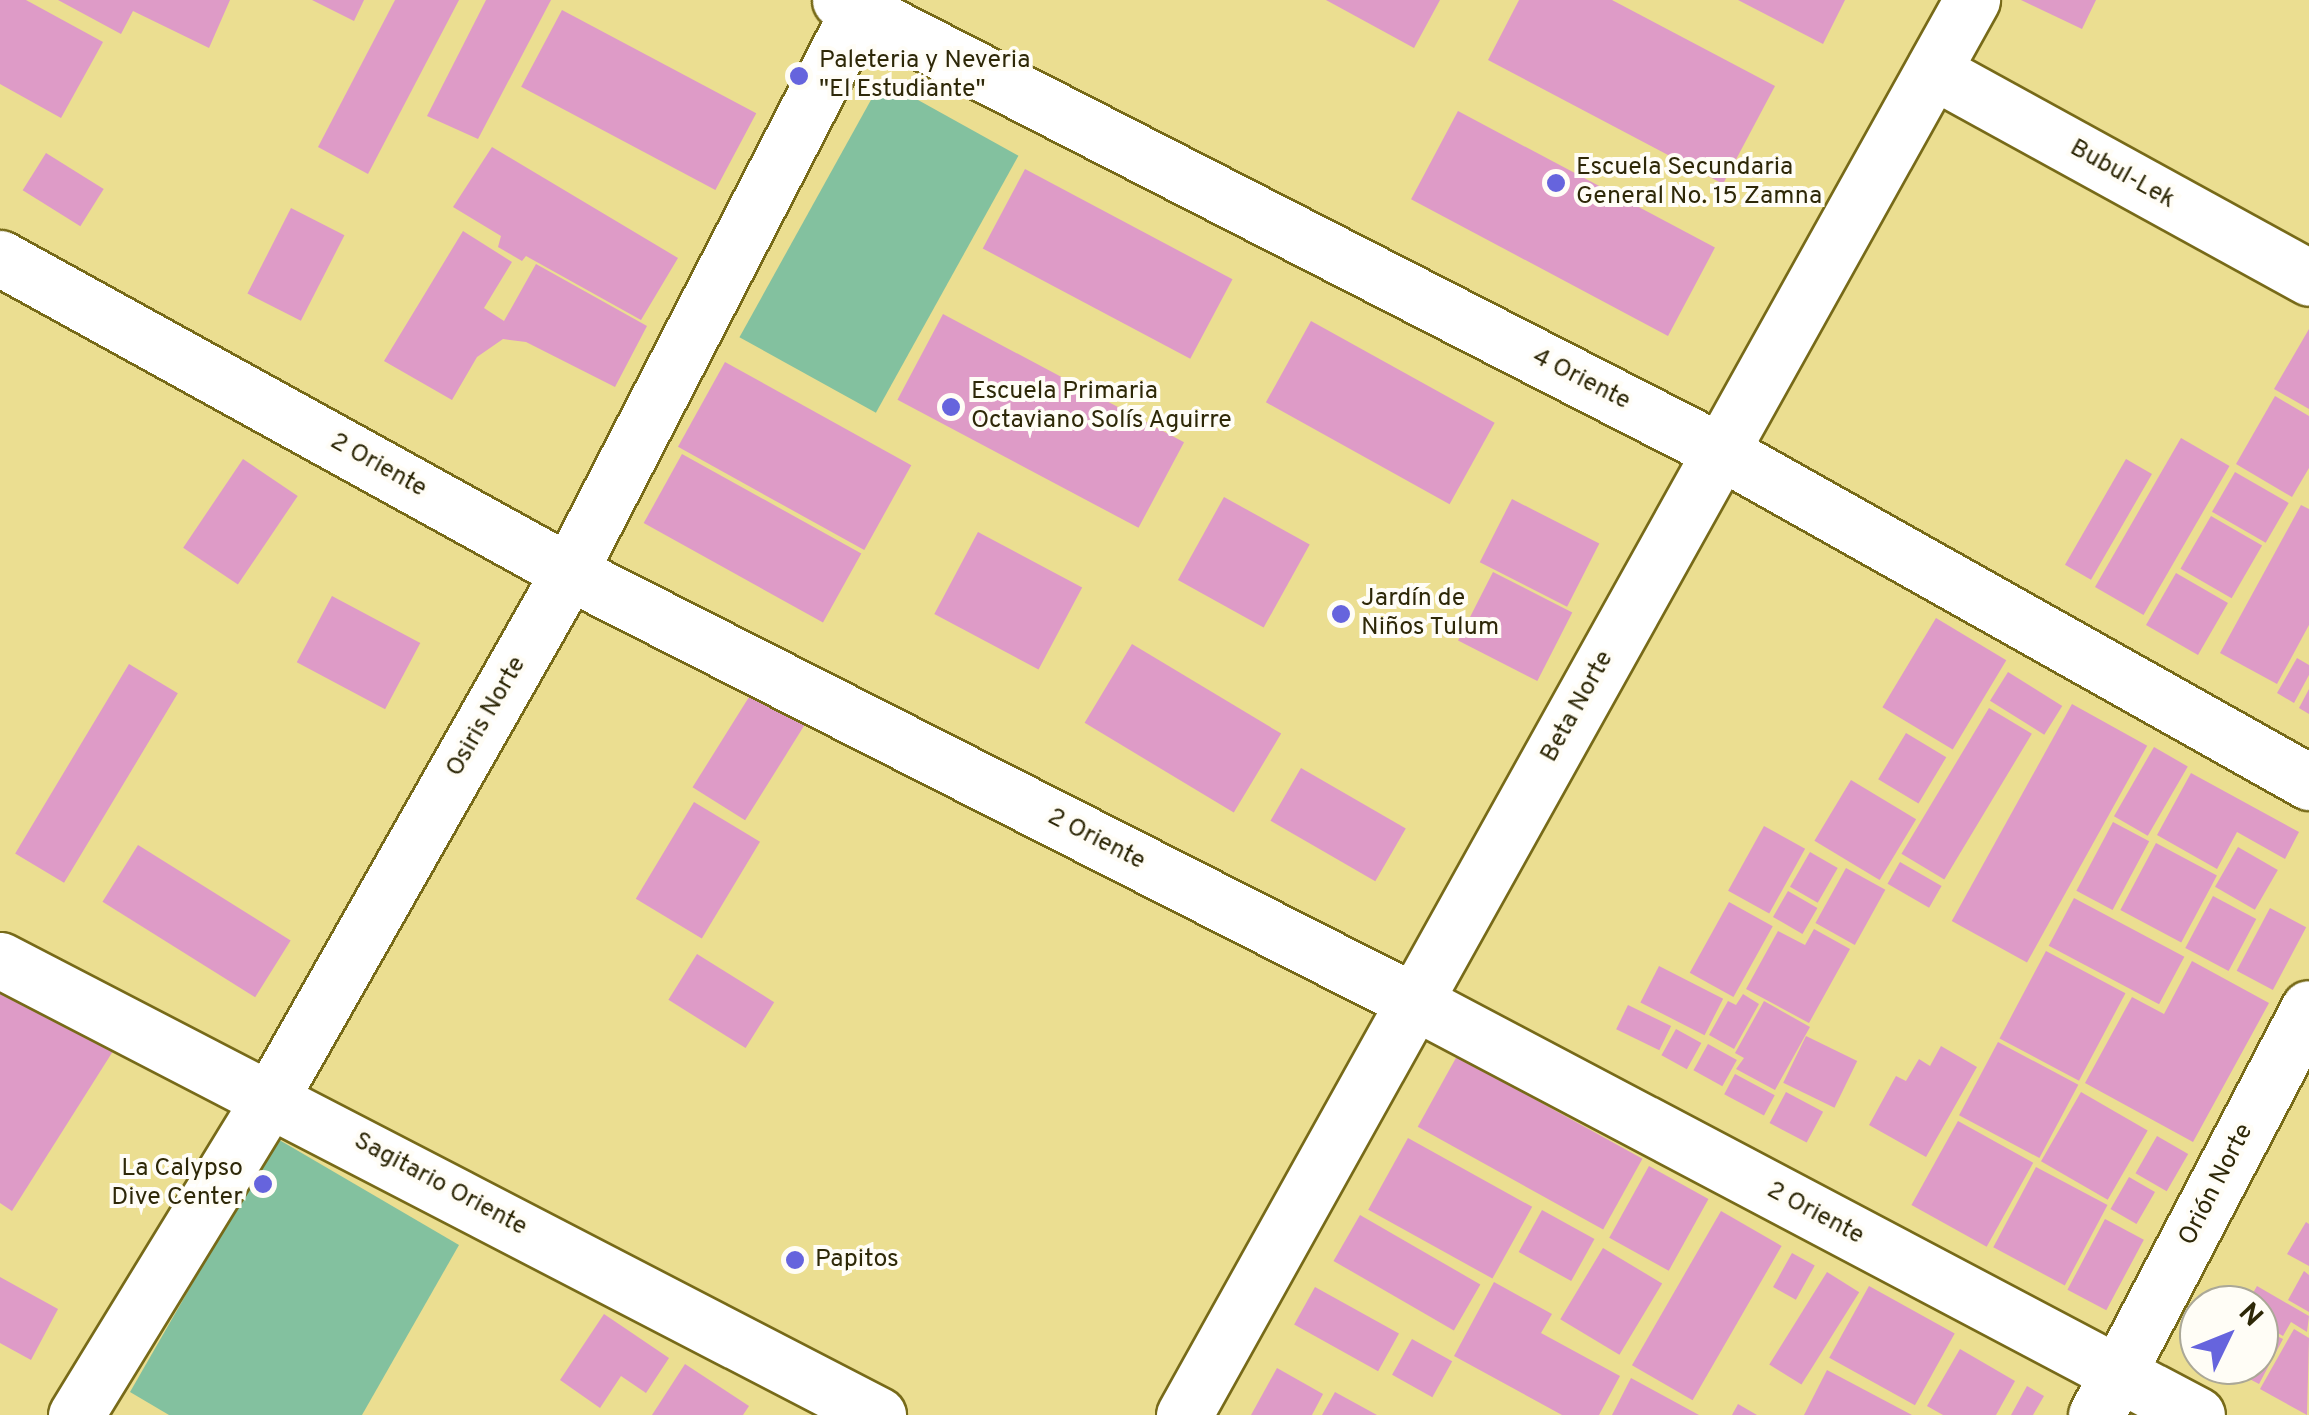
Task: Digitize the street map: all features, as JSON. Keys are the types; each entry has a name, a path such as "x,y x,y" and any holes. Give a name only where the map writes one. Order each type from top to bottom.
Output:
{"street":[{"name":"Beta Norte","path":"1184,1415 1417,1004 1718,450 1935,72 1972,0"},
{"name":"4 Oriente","path":"854,3 1718,450 2309,782"},
{"name":"Osiris Norte","path":"76,1415 271,1097 570,572 854,3"},
{"name":"Bubul-Lek","path":"1935,72 2309,278"},
{"name":"2 Oriente","path":"0,258 570,572 1417,1004 2108,1394 2197,1415"},
{"name":"Sagitario Oriente","path":"0,960 271,1097 878,1415"},
{"name":"Orión Norte","path":"2108,1394 2309,1008"}],"green space":[{"path":"882,80 1018,156 876,413 739,337"},
{"path":"276,1138 459,1245 362,1415 169,1415 130,1392"}],"building":[{"path":"0,0 26,0 103,42 61,118 0,84"},
{"path":"58,0 230,0 209,48 133,11 121,34"},
{"path":"312,0 364,0 354,21"},
{"path":"395,0 459,0 368,174 318,147"},
{"path":"486,0 551,0 478,139 427,116"},
{"path":"1326,0 1440,0 1414,48"},
{"path":"1519,0 1612,0 1775,86 1723,184 1488,60"},
{"path":"1738,0 1845,0 1823,44"},
{"path":"2021,0 2096,0 2082,29"},
{"path":"562,10 756,113 715,190 521,87"},
{"path":"1458,111 1715,248 1668,336 1411,199"},
{"path":"492,147 678,258 641,320 526,256 522,261 498,247 501,236 453,207"},
{"path":"46,153 104,189 80,226 23,190"},
{"path":"1025,169 1232,279 1190,359 983,248"},
{"path":"291,208 344,235 301,321 247,294"},
{"path":"463,231 512,262 484,308 504,321 536,264 647,326 615,387 526,342 503,339 477,357 452,400 384,361"},
{"path":"943,314 1184,442 1139,528 897,400"},
{"path":"1311,321 1495,423 1450,504 1266,402"},
{"path":"2309,329 2309,409 2274,389"},
{"path":"725,362 911,465 864,550 678,447"},
{"path":"2275,396 2309,416 2309,468 2292,497 2236,464"},
{"path":"2181,438 2229,466 2143,615 2095,587"},
{"path":"682,454 861,553 823,622 644,523"},
{"path":"243,459 298,496 238,585 183,548"},
{"path":"2126,459 2152,474 2091,580 2065,565"},
{"path":"2235,472 2289,503 2266,543 2212,512"},
{"path":"1224,497 1310,545 1264,628 1178,580"},
{"path":"1512,499 1599,543 1567,607 1480,562"},
{"path":"2301,505 2309,509 2309,625 2277,684 2220,653"},
{"path":"2211,516 2262,546 2232,598 2180,569"},
{"path":"978,532 1082,587 1039,670 934,614"},
{"path":"1493,572 1572,612 1537,681 1458,641"},
{"path":"2176,573 2228,603 2198,655 2146,625"},
{"path":"332,596 420,643 385,709 297,662"},
{"path":"1936,618 2006,660 1953,749 1882,707"},
{"path":"1132,644 1281,734 1234,812 1085,723"},
{"path":"2297,658 2309,665 2309,675 2294,703 2277,693"},
{"path":"129,664 178,693 64,883 15,853"},
{"path":"2008,672 2062,706 2044,735 1990,701"},
{"path":"754,689 807,722 745,820 693,787"},
{"path":"2309,689 2309,714 2299,708"},
{"path":"2072,704 2147,746 2027,963 1952,921"},
{"path":"1989,708 2032,734 1944,879 1901,854"},
{"path":"1906,733 1946,757 1918,803 1878,779"},
{"path":"2154,747 2188,766 2148,836 2114,816"},
{"path":"1301,768 1406,829 1375,881 1270,821"},
{"path":"2191,773 2299,832 2285,859 2237,832 2217,869 2157,835"},
{"path":"1851,780 1916,819 1880,880 1814,841"},
{"path":"694,802 760,842 702,939 636,899"},
{"path":"2113,822 2149,841 2113,910 2076,891"},
{"path":"1764,826 1805,849 1769,914 1728,891"},
{"path":"2156,843 2217,875 2181,942 2120,910"},
{"path":"138,845 291,940 255,997 102,902"},
{"path":"2238,847 2278,870 2255,910 2215,887"},
{"path":"1810,852 1838,868 1818,903 1790,887"},
{"path":"1900,862 1942,886 1929,908 1888,884"},
{"path":"1846,868 1885,890 1855,945 1815,923"},
{"path":"1788,891 1817,908 1802,934 1773,917"},
{"path":"2213,896 2256,919 2229,971 2185,948"},
{"path":"2074,898 2184,957 2159,1004 2049,946"},
{"path":"1729,902 1773,926 1733,997 1690,973"},
{"path":"2270,908 2306,927 2273,990 2237,971"},
{"path":"1814,929 1850,949 1809,1023 1746,989 1778,931 1805,945"},
{"path":"2046,951 2125,993 2079,1081 2000,1038"},
{"path":"697,954 774,1002 746,1048 668,1000"},
{"path":"2192,961 2269,1003 2193,1142 2085,1083 2132,997 2164,1014"},
{"path":"1659,966 1723,999 1705,1035 1640,1003"},
{"path":"0,975 115,1048 12,1211 0,1203"},
{"path":"1743,994 1759,1004 1734,1049 1709,1035 1728,1001 1736,1005"},
{"path":"1764,1001 1810,1027 1775,1090 1736,1069 1744,1058 1735,1053"},
{"path":"1628,1005 1671,1026 1659,1050 1616,1029"},
{"path":"1676,1029 1701,1043 1687,1069 1661,1055"},
{"path":"1806,1036 1857,1061 1834,1108 1783,1083"},
{"path":"1998,1042 2078,1085 2039,1158 1959,1115"},
{"path":"1708,1044 1737,1060 1722,1086 1693,1070"},
{"path":"1941,1046 1977,1067 1926,1157 1869,1125 1896,1076 1906,1081 1919,1059 1930,1066"},
{"path":"1457,1056 1642,1159 1603,1230 1418,1127"},
{"path":"1735,1074 1775,1095 1764,1115 1724,1094"},
{"path":"1786,1092 1823,1112 1807,1143 1770,1123"},
{"path":"2081,1092 2148,1130 2108,1200 2041,1161"},
{"path":"1958,1121 2033,1163 1987,1247 1911,1205"},
{"path":"2157,1136 2188,1154 2167,1191 2136,1173"},
{"path":"1408,1138 1532,1207 1492,1279 1368,1210"},
{"path":"1649,1166 1708,1199 1669,1271 1609,1238"},
{"path":"2036,1167 2108,1205 2065,1285 1993,1247"},
{"path":"2129,1177 2155,1192 2136,1224 2110,1209"},
{"path":"1542,1210 1594,1239 1571,1281 1519,1252"},
{"path":"1721,1211 1782,1246 1693,1400 1632,1365"},
{"path":"1360,1215 1480,1284 1454,1330 1334,1261"},
{"path":"2105,1219 2144,1240 2106,1310 2067,1290"},
{"path":"2306,1222 2309,1224 2309,1266 2287,1254"},
{"path":"1603,1248 1662,1284 1619,1355 1560,1319"},
{"path":"1792,1253 1815,1266 1796,1300 1773,1287"},
{"path":"2304,1271 2309,1275 2309,1312 2288,1300"},
{"path":"1827,1272 1859,1292 1801,1385 1769,1364"},
{"path":"0,1277 58,1309 31,1360 0,1343"},
{"path":"1494,1282 1552,1314 1541,1333 1620,1376 1599,1415 1562,1415 1454,1356"},
{"path":"1869,1286 1955,1334 1915,1405 1829,1358"},
{"path":"1315,1287 1399,1334 1378,1371 1294,1325"},
{"path":"2279,1299 2309,1316 2307,1332 2291,1322 2283,1336 2279,1334"},
{"path":"604,1314 669,1358 646,1393 621,1376 600,1408 560,1380"},
{"path":"2294,1329 2309,1338 2307,1415 2260,1389 2262,1385 2279,1385 2279,1355"},
{"path":"1412,1339 1452,1361 1432,1397 1392,1375"},
{"path":"1960,1349 2015,1381 1996,1415 1943,1415 1927,1406"},
{"path":"685,1364 749,1406 743,1415 652,1415"},
{"path":"1277,1368 1323,1394 1312,1415 1251,1415"},
{"path":"1827,1370 1912,1415 1804,1415"},
{"path":"1631,1378 1699,1415 1612,1415"},
{"path":"2027,1386 2044,1396 2033,1415 2011,1415"},
{"path":"1335,1392 1377,1415 1322,1415"},
{"path":"1738,1404 1757,1415 1732,1415"}],"place":[{"name":"Paleteria y Neveria \"El Estudiante\"","path":"799,76"},
{"name":"Escuela Secundaria General No. 15 Zamna","path":"1556,183"},
{"name":"Escuela Primaria Octaviano Solís Aguirre","path":"951,407"},
{"name":"Jardín de Niños Tulum","path":"1341,614"},
{"name":"La Calypso Dive Center","path":"263,1184"},
{"name":"Papitos","path":"795,1260"}]}
